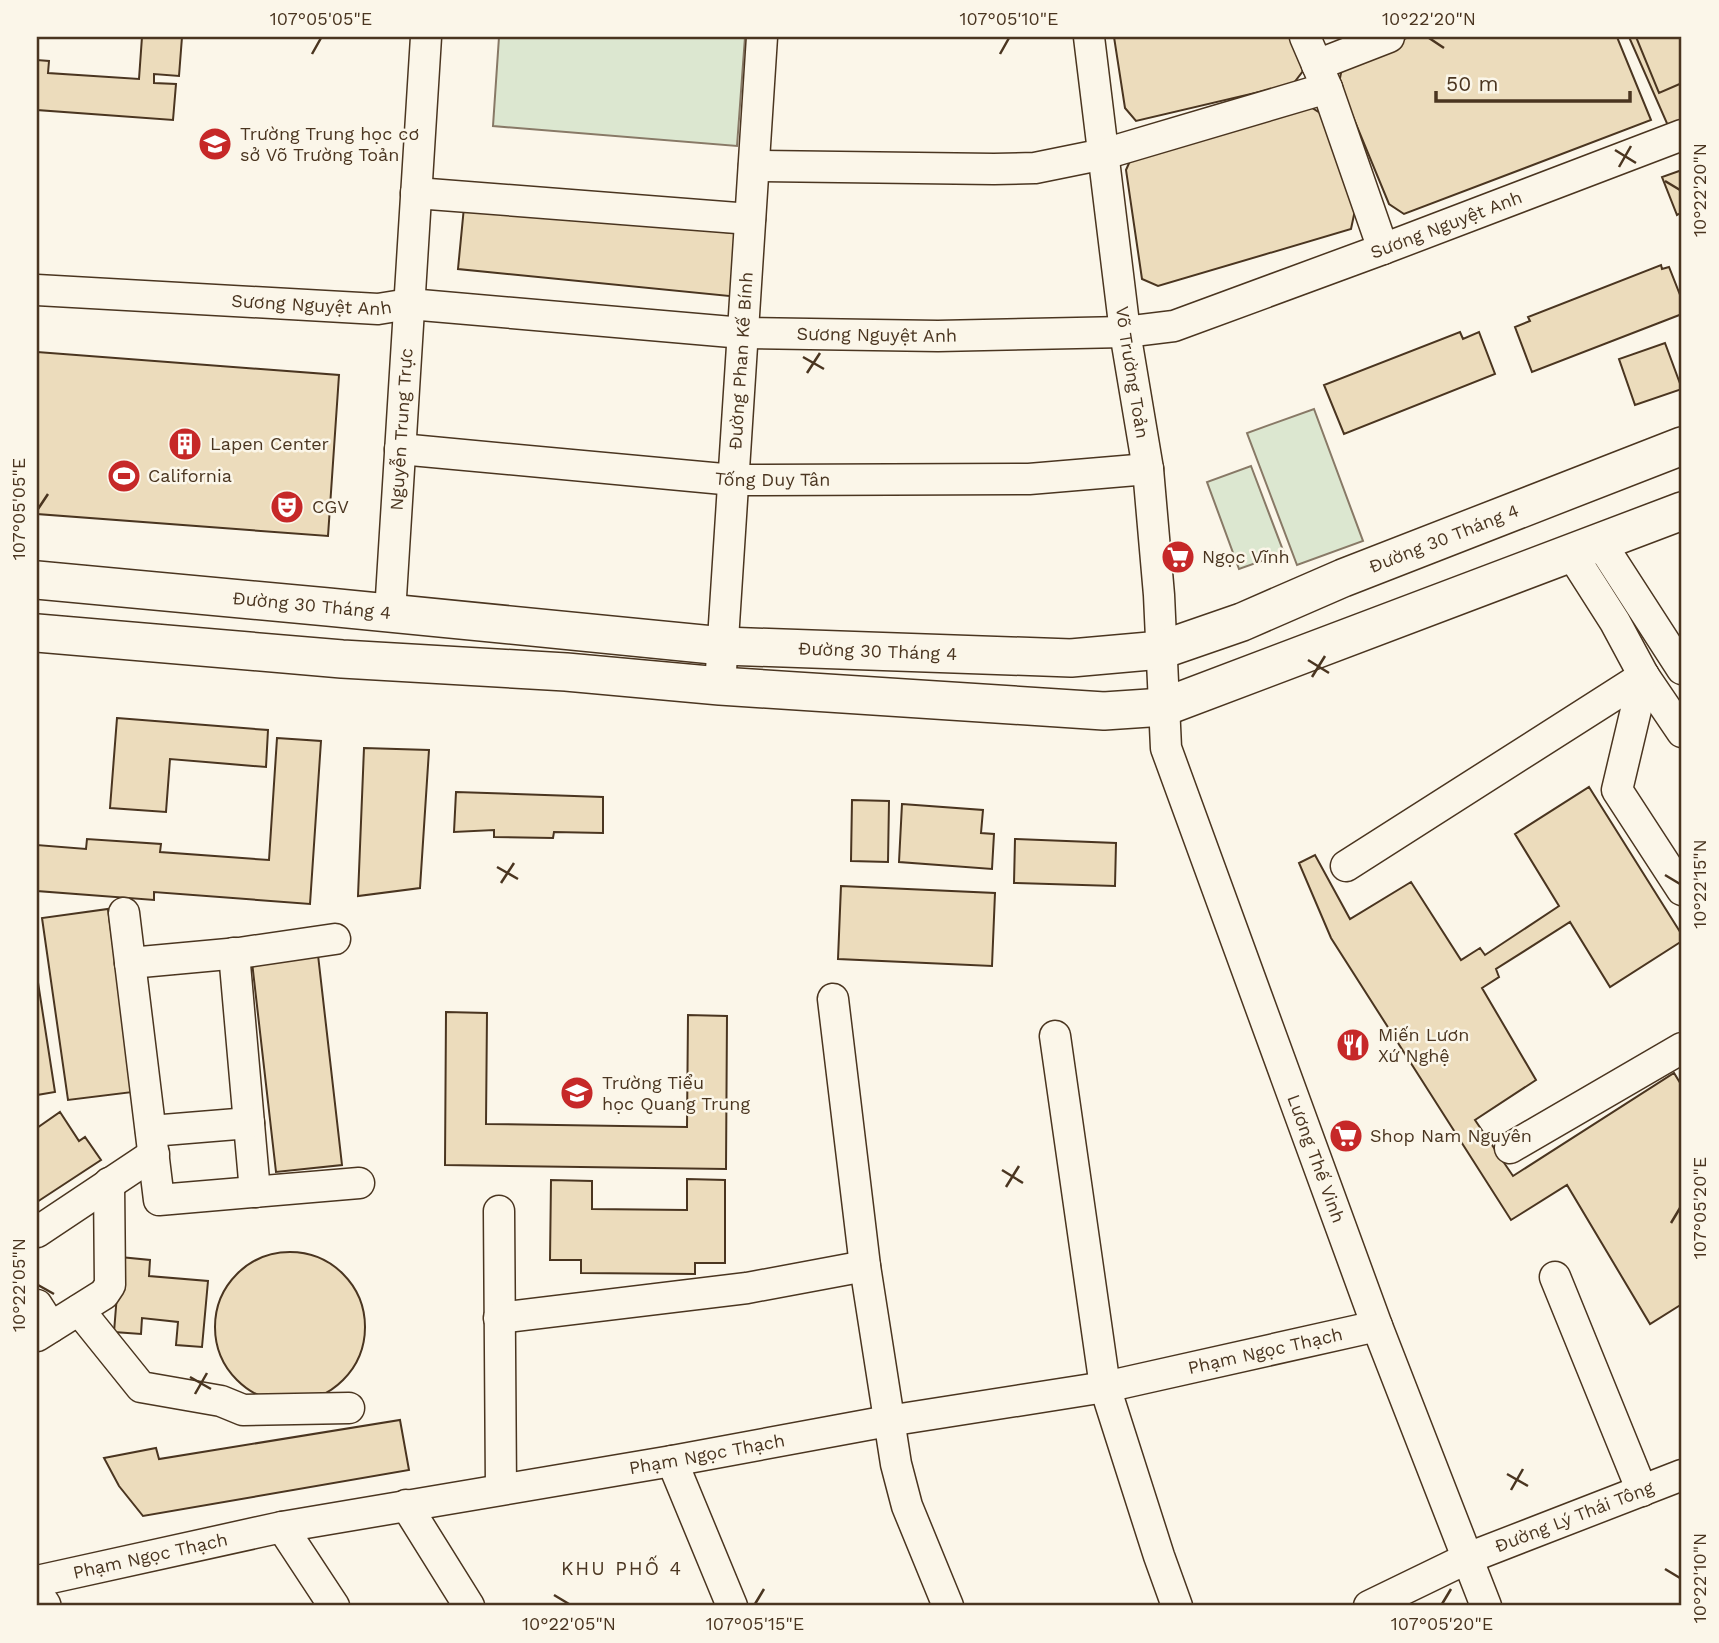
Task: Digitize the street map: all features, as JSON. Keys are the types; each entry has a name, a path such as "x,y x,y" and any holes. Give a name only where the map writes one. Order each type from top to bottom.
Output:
{"main road":[{"name":"Đường 30 Tháng 4","path":"37,580 723,646 1071,658 1161,650 1242,622 1343,578 1682,446"},
{"path":"37,634 342,659 566,672 720,686 1104,710 1164,707 1682,512"},
{"path":"81,637 86,584"},
{"path":"37,1598 42,1606"}],"street":[{"name":"Nguyễn Trung Trực","path":"390,612 426,37"},
{"name":"Đường Phan Kế Bính","path":"720,686 762,37"},
{"name":"Võ Trường Toản","path":"1089,37 1125,332 1148,469 1159,595 1164,707"},
{"path":"1305,37 1322,77 1383,249"},
{"path":"754,166 1008,169 1035,168 1104,154 1322,77 1389,37"},
{"name":"Sương Nguyệt Anh","path":"37,290 378,309 409,304 743,333 937,336 1125,332 1174,326 1682,135"},
{"path":"416,193 750,219"},
{"name":"Tống Duy Tân","path":"400,449 734,480 1029,479 1148,469"},
{"path":"1585,548 1682,669"},
{"path":"1585,548 1615,622 1644,676 1682,732"},
{"path":"1644,676 1617,790 1673,856 1682,890"},
{"path":"1346,866 1644,676"},
{"name":"Lương Thế Vinh","path":"1164,707 1166,748 1377,1326 1486,1606"},
{"path":"124,914 159,1199 359,1183"},
{"path":"130,963 234,953 335,939"},
{"path":"234,953 255,1192"},
{"path":"833,999 865,1266 896,1464 907,1506 948,1606"},
{"path":"1055,1036 1105,1387 1177,1606"},
{"path":"1510,1148 1682,1048"},
{"path":"37,1231 109,1183 152,1142 249,1123"},
{"path":"42,1323 79,1310 104,1294 110,1285 109,1183"},
{"path":"499,1211 500,1489"},
{"path":"499,1318 747,1288 865,1266"},
{"path":"1555,1277 1642,1490"},
{"path":"79,1310 141,1387 221,1401 243,1410 349,1408"},
{"name":"Phạm Ngọc Thạch","path":"37,1581 282,1527 672,1461 888,1421 1105,1387 1377,1326"},
{"path":"672,1461 732,1606"},
{"name":"Đường Lý Thái Tông","path":"1369,1606 1468,1558 1682,1475"},
{"path":"406,1506 469,1606"},
{"path":"282,1527 334,1606"}],"green space":[{"path":"499,37 745,37 737,146 493,126"},
{"path":"1314,409 1363,541 1297,565 1247,433"},
{"path":"1251,466 1284,553 1239,569 1207,482"}],"building":[{"path":"142,37 182,37 179,76 154,74 154,83 176,84 173,120 37,110 37,60 49,61 48,73 139,79"},
{"path":"1114,37 1294,37 1306,67 1293,84 1136,121 1125,108"},
{"path":"1409,37 1617,37 1651,120 1404,214 1389,204 1339,83 1343,63"},
{"path":"1629,37 1682,37 1682,122 1669,128"},
{"path":"1636,37 1682,37 1682,83 1659,93"},
{"path":"1306,104 1320,113 1355,210 1351,229 1158,286 1142,279 1126,170 1133,154"},
{"path":"1682,170 1682,212 1677,215 1662,177"},
{"path":"464,207 745,234 739,297 458,269"},
{"path":"1661,265 1662,269 1669,267 1682,300 1682,314 1532,372 1515,327 1530,321 1528,317"},
{"path":"1460,332 1463,339 1479,332 1495,374 1344,434 1324,385"},
{"path":"1665,343 1682,389 1635,405 1619,359"},
{"name":"Lapen Center","path":"37,352 339,375 328,536 37,514"},
{"path":"117,718 268,730 266,767 170,759 166,812 110,808"},
{"path":"277,738 321,741 310,904 154,892 154,900 37,891 37,845 86,849 87,839 161,844 160,852 269,860"},
{"path":"364,748 429,750 420,888 358,896"},
{"path":"1589,787 1682,935 1682,941 1610,987 1570,922 1496,969 1499,977 1482,988 1536,1080 1475,1120 1513,1176 1674,1073 1682,1086 1682,1304 1650,1324 1567,1185 1511,1220 1331,938 1299,863 1315,855 1350,919 1411,882 1461,960 1480,948 1485,955 1559,906 1515,834"},
{"path":"456,792 603,797 603,833 554,832 553,838 494,837 494,830 454,832"},
{"path":"852,800 889,801 888,862 851,861"},
{"path":"902,804 983,810 981,833 994,834 992,869 899,862"},
{"path":"1015,839 1116,843 1115,886 1014,883"},
{"path":"841,886 995,893 992,966 838,959"},
{"path":"108,909 133,1092 68,1100 42,918"},
{"path":"318,955 342,1165 276,1172 252,962"},
{"path":"37,976 55,1092 37,1095"},
{"path":"446,1012 487,1013 486,1124 687,1127 688,1015 727,1016 726,1169 445,1165"},
{"path":"60,1112 79,1141 85,1137 101,1160 37,1202 37,1128"},
{"path":"687,1179 725,1180 725,1263 695,1263 695,1274 581,1273 581,1260 550,1260 551,1180 592,1181 592,1209 687,1210"},
{"path":"290,1252 319,1257 343,1274 360,1298 365,1327 360,1356 343,1380 319,1397 290,1402 261,1397 237,1380 220,1356 215,1327 220,1298 237,1274 261,1257"},
{"path":"120,1257 150,1260 149,1276 208,1281 202,1347 176,1345 178,1322 142,1318 141,1334 114,1332"},
{"path":"400,1420 409,1470 143,1516 119,1486 104,1458 156,1448 159,1459"}],"place":[{"name":"Trường Trung học cơ sở Võ Trường Toản","path":"215,144"},
{"name":"Lapen Center","path":"185,444"},
{"name":"California","path":"124,476"},
{"name":"CGV","path":"287,507"},
{"name":"Ngọc Vĩnh","path":"1178,557"},
{"name":"Miến Lươn Xứ Nghệ","path":"1353,1045"},
{"name":"Trường Tiểu học Quang Trung","path":"577,1093"},
{"name":"Shop Nam Nguyên","path":"1346,1136"}],"district":[{"name":"KHU PHỐ 4","path":"622,1568"}]}
